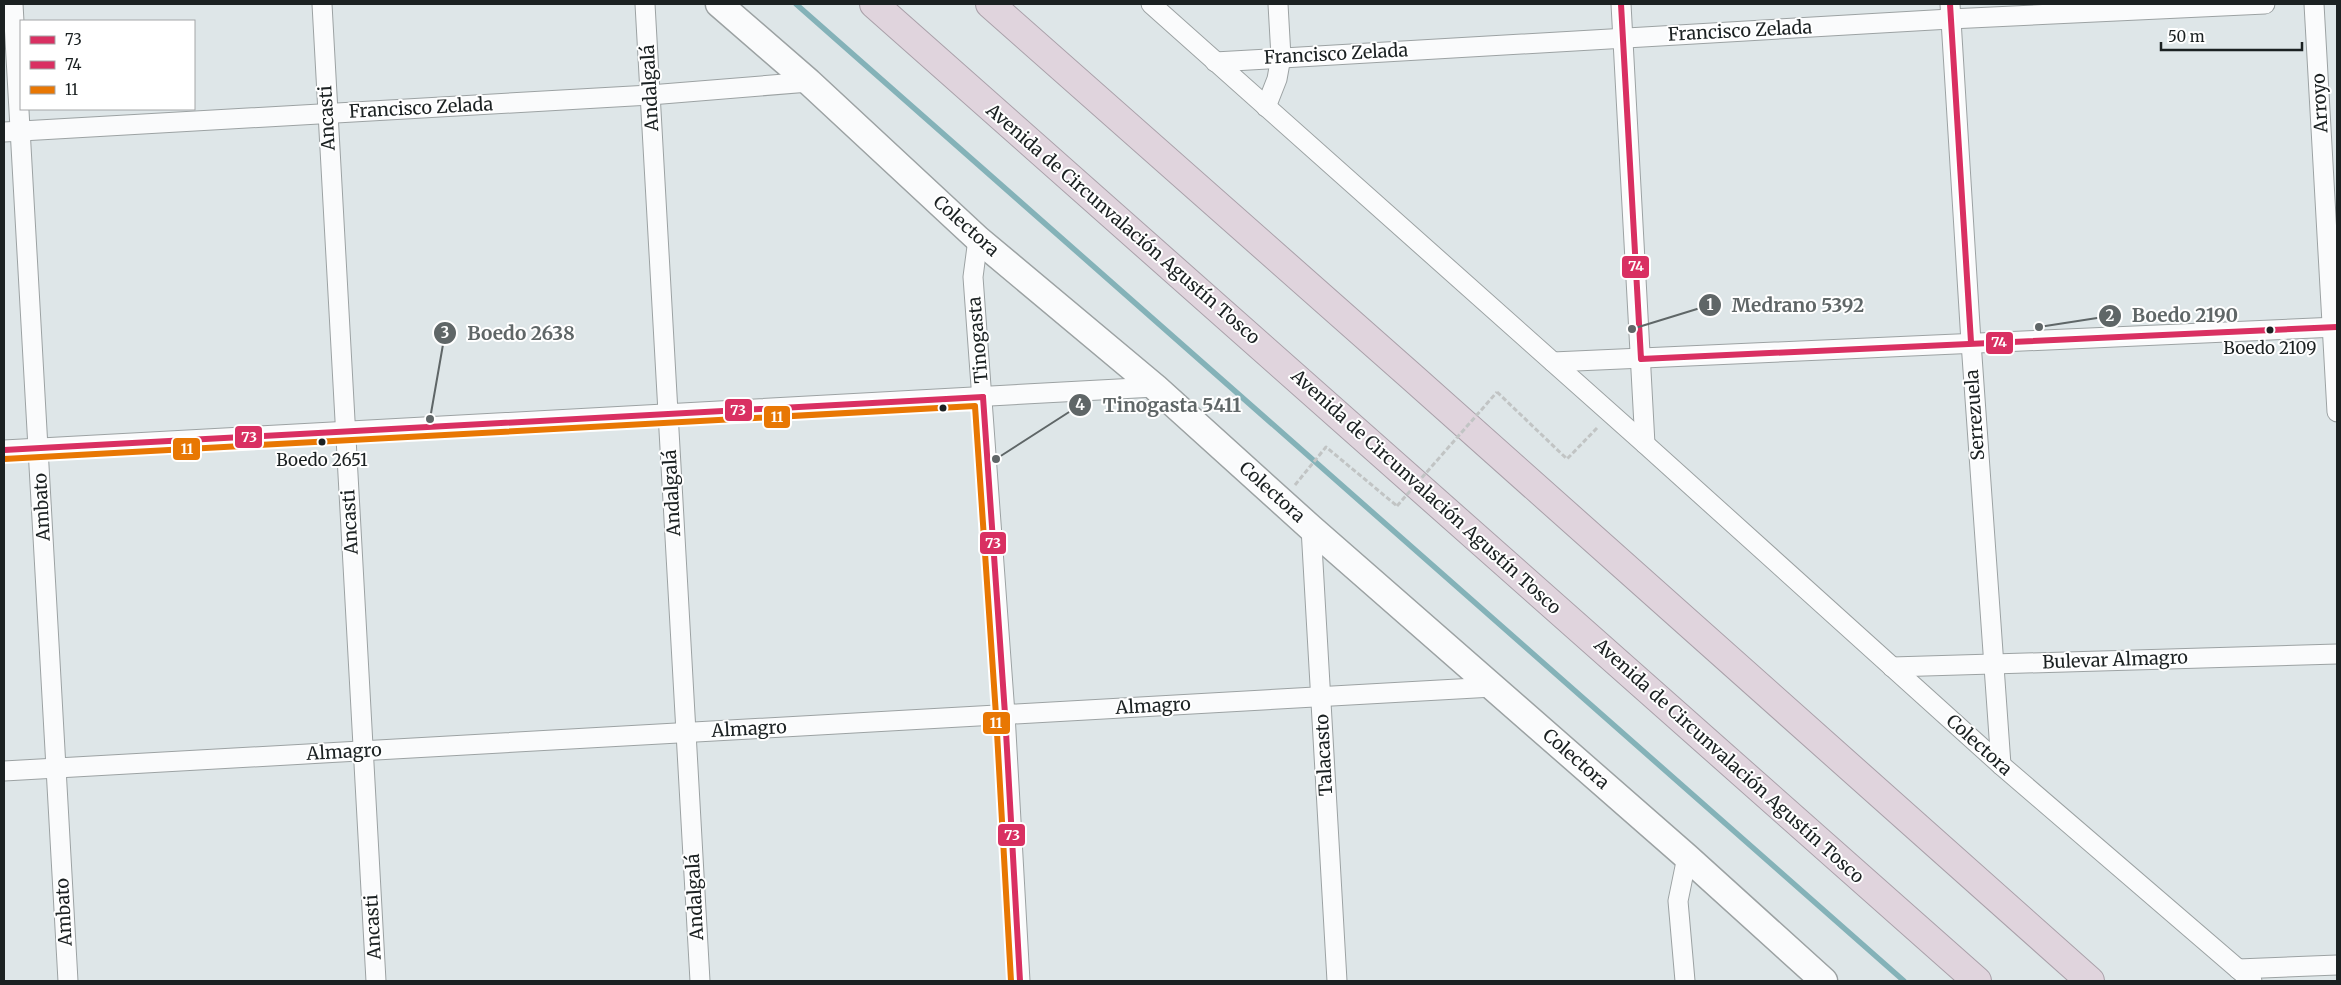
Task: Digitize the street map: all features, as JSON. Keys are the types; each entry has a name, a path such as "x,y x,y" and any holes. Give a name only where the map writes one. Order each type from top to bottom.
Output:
{"highway":[{"name":"Avenida de Circunvalación Agustín Tosco","path":"874,4 1977,981"},
{"path":"990,4 2090,981"}],"street":[{"name":"Ambato","path":"13,4 12,131 38,448 68,981"},
{"name":"Ancasti","path":"322,4 376,981"},
{"name":"Andalgalá","path":"645,4 700,981"},
{"name":"Colectora","path":"719,4 809,82 978,239 1155,388 1311,528 1687,857 1824,981"},
{"name":"Colectora","path":"1151,4 1645,444 2001,765 2245,975"},
{"path":"1266,107 1277,79 1281,57 1278,4"},
{"path":"1621,4 1645,444"},
{"name":"Francisco Zelada","path":"1215,62 1623,37 1950,11 2265,4"},
{"name":"Arroyo","path":"2314,4 2335,327 2337,412"},
{"name":"Serrezuela","path":"1950,11 1970,342 1992,664 2001,765"},
{"name":"Francisco Zelada","path":"12,131 650,95 809,82"},
{"name":"Tinogasta","path":"978,239 973,276 1005,714 1020,981"},
{"path":"1553,362 2335,327"},
{"path":"4,450 1155,388"},
{"name":"Talacasto","path":"1311,528 1337,981"},
{"name":"Bulevar Almagro","path":"1892,667 2337,654"},
{"name":"Almagro","path":"4,771 1493,687"},
{"path":"1685,981 1678,902 1687,857"},
{"path":"2245,975 2337,965"}],"path":[{"path":"1292,488 1326,447 1397,506 1497,392 1566,459 1598,426 1591,420"}],"waterway":[{"path":"796,4 1904,981"}],"transit line":[{"name":"74","path":"1621,4 1641,359 2337,327"},
{"name":"74","path":"1950,4 1971,342"},
{"name":"73","path":"983,397 1005,714 1020,981"},
{"name":"73","path":"4,450 983,397"},
{"name":"11","path":"4,459 975,406 996,715 1011,981"}],"place":[{"name":"Boedo 2190","path":"2039,327"},
{"name":"Medrano 5392","path":"1632,329"},
{"name":"Boedo 2109","path":"2270,330"},
{"name":"Boedo 2638","path":"430,419"},
{"name":"Boedo 2651","path":"322,442"},
{"name":"Tinogasta 5411","path":"996,459"}]}
